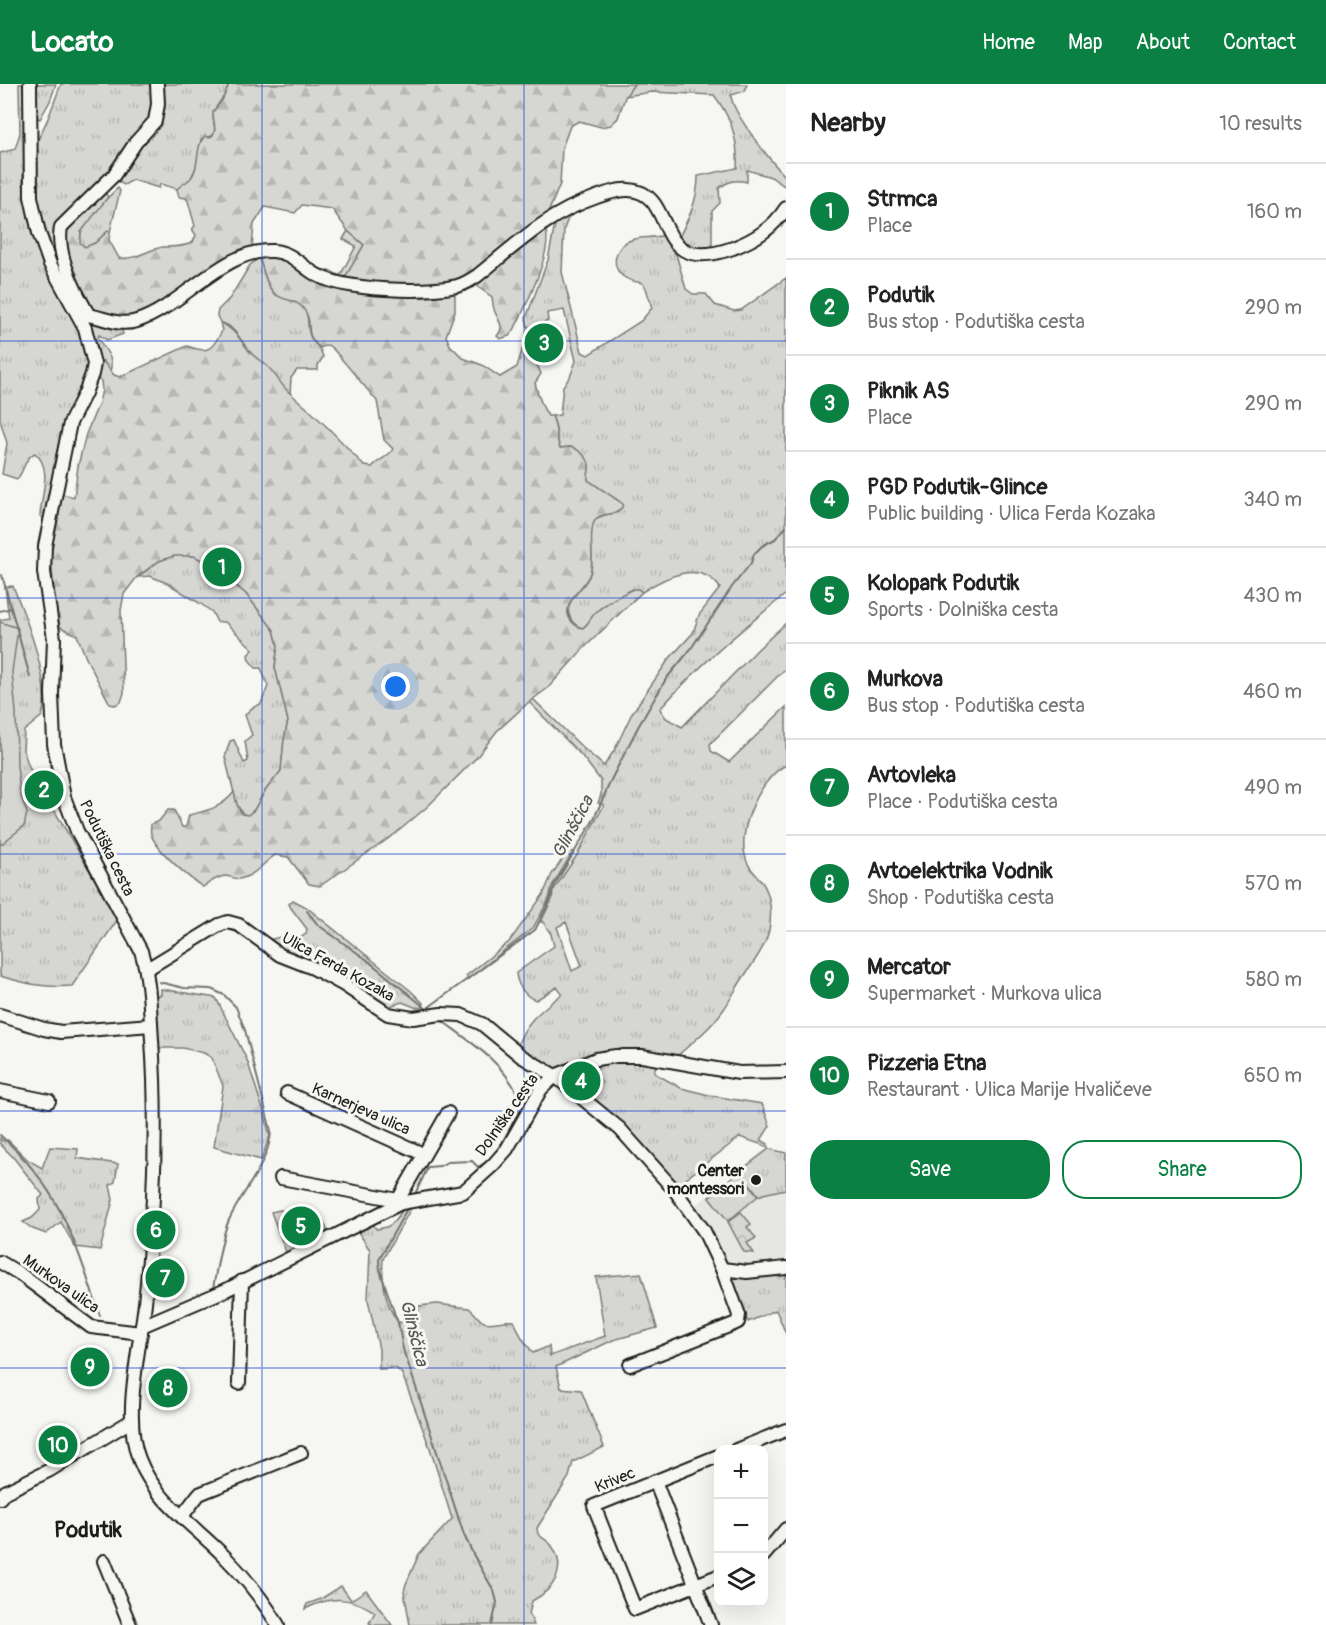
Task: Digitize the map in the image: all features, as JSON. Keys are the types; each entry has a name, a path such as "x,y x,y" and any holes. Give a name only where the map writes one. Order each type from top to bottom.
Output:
{"street":[{"name":"Podutiška cesta","path":"30,84 31,197 39,233 50,264 83,315 93,363 92,375 70,423 45,546 44,572 54,639 52,694 54,744 64,797 77,831 141,951 147,969 156,1125 148,1276 131,1420 134,1443 146,1474 161,1496 247,1581 278,1625"},
{"path":"156,84 158,104 155,121 136,142 114,176 61,226 59,238 63,255 83,315 109,322 137,321 160,310 224,266 244,256 264,250 278,251 291,256 316,275 359,287 426,289 458,286 477,276 554,215 576,204 618,191 638,191 648,197 657,208 669,233 679,247 690,254 717,253 760,236 776,223 786,208"},
{"name":"Ulica Ferda Kozaka","path":"147,969 228,922 249,931 280,955 313,968 344,985 388,1014 398,1017 461,1014 482,1024 506,1045 539,1068"},
{"path":"0,1015 61,1032 151,1025"},
{"name":"Dolniška cesta","path":"141,1330 405,1201 463,1192 507,1149 541,1089 555,1076 596,1059 642,1056 739,1073 786,1072"},
{"path":"539,1068 555,1076 612,1122 654,1165 704,1232 722,1269 739,1315 738,1322 630,1365"},
{"path":"539,1068 541,1089"},
{"path":"0,1090 49,1101"},
{"name":"Karnerjeva ulica","path":"287,1094 423,1154"},
{"path":"281,1178 405,1201 423,1154 448,1113"},
{"name":"Murkova ulica","path":"0,1262 27,1279 91,1327 141,1330"},
{"path":"722,1269 747,1272 786,1268"},
{"path":"239,1383 242,1281"},
{"path":"2,1492 50,1470 131,1420"},
{"path":"747,1445 786,1430"},
{"path":"182,1516 199,1494 301,1453"},
{"name":"Krivec","path":"696,1585 635,1609 594,1506 714,1458"},
{"path":"655,1481 711,1625"},
{"path":"766,1553 786,1529"},
{"path":"104,1561 130,1625"},
{"path":"696,1585 714,1578"}],"shaded area":[{"name":"Center montessori","path":"768,1147 786,1152 786,1265 761,1268 732,1266 723,1262 691,1209"}],"green space":[{"path":"19,84 25,84 23,182 28,214 44,265 73,316 87,356 87,369 82,384 64,421 54,463 53,486 47,518 43,519 40,516 45,474 44,466 35,453 31,455 17,479 2,474 7,443 0,420 0,153 15,149 20,133"},
{"path":"35,84 56,84 40,119 36,117"},
{"path":"61,84 154,84 153,119 120,164 91,192 66,286 45,238 35,189 37,142"},
{"path":"158,84 229,84 214,112 213,136 201,139 196,167 190,180 177,189 160,184 159,188 133,180 124,185 117,181 116,177 151,130"},
{"path":"229,84 634,84 625,97 618,118 611,125 601,127 579,121 570,126 562,148 560,184 548,213 476,271 462,279 445,284 418,285 343,281 364,245 348,231 332,209 302,205 295,213 265,207 254,224 252,248 157,308 127,319 93,312 67,262 65,227 103,190 108,197 81,232 80,243 85,247 95,243 108,231 110,232 109,240 119,258 137,256 158,248 182,246 193,242 196,235 192,229 195,226 188,201 186,198 179,197 177,189 193,175 202,140 205,136 209,138 214,133 213,112 223,99"},
{"path":"634,84 747,84 745,91 731,95 733,103 754,138 786,177 786,187 771,177 747,170 747,182 732,181 719,188 720,203 712,211 712,250 695,249 678,239 695,201 698,176 737,168 737,148 733,130 714,95 652,92 625,96"},
{"path":"118,188 120,191 110,232 108,231 95,243 86,247 80,244 81,232 101,204"},
{"path":"571,211 564,229 562,272 582,352 588,355 641,321 652,308 646,288 642,283 619,273 615,262 621,246 631,240 664,235 676,254 686,289 693,294 706,294 715,305 734,311 741,310 786,278 786,594 720,649 660,709 666,718 682,727 786,623 786,668 710,744 711,751 729,762 786,707 786,765 768,780 760,792 748,818 745,831 745,855 752,870 765,887 769,899 770,918 767,937 719,1016 676,1057 633,1054 557,1070 547,1068 517,1047 530,1023 562,994 557,987 536,1000 522,990 516,973 554,946 551,934 541,922 552,899 553,891 577,855 604,805 598,803 601,795 601,781 582,756 529,702 533,699 604,766 632,713 669,659 693,633 699,615 720,588 712,579 703,574 672,576 642,592 638,589 604,606 583,628 578,627 572,621 568,608 570,602 590,574 593,523 601,517 618,512 619,501 588,480 589,465 576,449 560,448 559,445 552,416 560,415 563,386 570,377 576,361 564,310 547,313 548,321 528,328 526,318 548,260 556,219","holes":["566,922 582,966 572,971 557,927"]},
{"path":"544,227 547,236 546,248 538,278 514,330 509,336 500,339 497,336 501,330 500,324 492,297 478,287 476,282"},
{"path":"348,231 364,245 343,281 326,274 329,270 340,276 356,246 343,239"},
{"path":"278,255 314,278 434,293 455,293 455,311 446,336 450,345 463,358 482,365 500,377 517,367 523,347 535,360 541,374 535,383 536,387 548,416 552,416 560,448 571,447 582,454 588,462 588,480 623,504 618,511 600,516 594,522 590,573 569,604 570,619 574,624 583,628 603,606 633,589 642,592 584,648 548,688 497,731 477,757 427,807 395,834 320,886 309,884 288,857 275,855 244,878 222,877 203,887 182,871 159,847 151,834 151,824 159,821 168,810 174,810 182,827 186,827 189,815 220,805 234,792 242,814 248,815 254,810 281,771 288,721 275,667 278,645 274,630 246,594 225,576 209,569 202,560 194,556 174,556 159,561 137,577 124,594 121,610 124,693 121,702 115,705 110,704 86,658 77,635 60,627 55,603 50,547 62,494 74,497 78,466 86,434 102,390 101,381 97,379 100,361 103,361 114,375 120,377 187,346 200,350 209,349 222,331 220,322 240,338 251,353 270,369 288,391 364,466 372,467 391,452 393,449 384,440 377,401 334,350 328,345 320,348 314,342 310,333 308,316 302,307 278,296 269,285 259,258"},
{"path":"259,258 266,281 273,293 295,301 305,309 309,333 323,357 318,370 297,370 291,378 290,394 248,350 237,334 229,326 220,322 217,316 218,310 230,298 250,265"},
{"path":"93,323 121,328 123,334 107,340 99,335 98,338 110,358 110,371 103,361 100,361 90,326"},
{"path":"174,555 194,556 202,560 209,569 225,576 246,594 274,630 278,645 275,667 288,721 281,771 254,810 248,815 243,814 237,805 225,757 230,741 234,740 244,763 248,761 245,741 252,735 245,715 252,708 261,704 268,686 261,668 256,668 249,660 248,655 253,649 225,622 217,622 212,612 169,584 150,576 138,577 159,561"},
{"path":"13,586 36,651 44,686 42,716 24,731 23,750 30,769 118,919 72,986 36,985 0,976 0,620 9,618 5,587"},
{"path":"0,622 18,628 12,672 16,712 17,765 20,793 27,813 24,826 0,845"},
{"path":"569,850 573,852 552,886 549,899 533,928 468,979 466,976 509,942 543,895 552,874"},
{"path":"293,900 306,907 411,991 424,1004 423,1007 417,1008 402,1002 387,1007 271,943 272,939 280,937 285,941 287,939 294,942 306,934 307,929 289,904"},
{"path":"161,989 216,998 247,1060 265,1116 270,1136 261,1160 214,1147 223,1086 212,1058 204,1053 183,1048 157,1048 154,996 161,995"},
{"path":"617,1059 657,1062 654,1073 681,1088 762,1104 770,1126 761,1140 768,1144 768,1147 740,1137 675,1187 586,1097 602,1083 595,1071 599,1068 597,1062"},
{"path":"0,1138 3,1141 8,1140 28,1160 42,1168 50,1147 78,1149 77,1158 118,1164 115,1182 110,1185 113,1200 100,1250 75,1247 61,1222 46,1234 23,1222 32,1218 40,1210 39,1199 43,1195 0,1144"},
{"path":"769,1149 786,1153 786,1189 759,1196 740,1171"},
{"path":"739,1172 758,1196 728,1221 709,1197"},
{"path":"405,1206 411,1206 411,1208 383,1259 385,1292 390,1309 398,1322 406,1323 418,1316 419,1306 437,1304 469,1308 484,1322 514,1321 522,1338 533,1353 549,1346 550,1356 605,1336 596,1277 641,1273 657,1328 613,1340 556,1367 561,1388 581,1390 604,1447 573,1462 569,1477 537,1528 538,1534 552,1546 559,1563 552,1585 532,1601 529,1614 534,1625 410,1625 404,1591 406,1584 419,1554 452,1519 430,1448 402,1374 394,1368 379,1369 379,1349 368,1300 370,1250 357,1230 373,1224 376,1229 387,1227 394,1222"},
{"path":"280,1210 323,1220 328,1232 286,1252 271,1212"},
{"path":"741,1212 751,1224 747,1227 756,1238 747,1243 754,1253 744,1252 728,1222"},
{"path":"786,1273 786,1334 776,1310 748,1322 730,1280"},
{"path":"341,1586 351,1600 366,1590 392,1625 369,1623 375,1612 349,1601 332,1600 305,1609 307,1604 321,1599"}],"waterway":[{"name":"Glinščica","path":"429,1011 429,1007 535,930 550,900 554,886 593,821 638,727 666,679 690,650 751,563 754,554 762,546 775,539 786,527"},
{"path":"2,575 30,677"},
{"path":"0,611 11,608"},
{"path":"307,911 318,925 366,959 428,1010"},
{"path":"159,982 184,988 211,989 224,995 236,1007 245,1030 271,1131 260,1166 226,1227 213,1288"},
{"name":"Glinščica","path":"441,1020 494,1062 504,1072 518,1095"},
{"name":"Glinščica","path":"414,1196 428,1167 440,1166 447,1162 472,1161 478,1167 485,1163 502,1143 518,1112"},
{"path":"0,1135 21,1155 52,1196 73,1240 100,1316"},
{"name":"Glinščica","path":"408,1207 379,1259 380,1270 399,1325 404,1354 464,1535 494,1591 497,1602 492,1625"}],"place":[{"name":"Piknik AS","path":"544,343"},
{"name":"Strmca","path":"222,567"},
{"name":"Podutik","path":"44,790"},
{"name":"PGD Podutik-Glince","path":"581,1081"},
{"name":"Center montessori","path":"756,1180"},
{"name":"Kolopark Podutik","path":"301,1226"},
{"name":"Murkova","path":"156,1230"},
{"name":"Avtovleka","path":"165,1278"},
{"name":"Mercator","path":"90,1367"},
{"name":"Avtoelektrika Vodnik","path":"168,1388"},
{"name":"Pizzeria Etna","path":"58,1445"}],"district":[{"name":"Podutik","path":"88,1530"}]}
